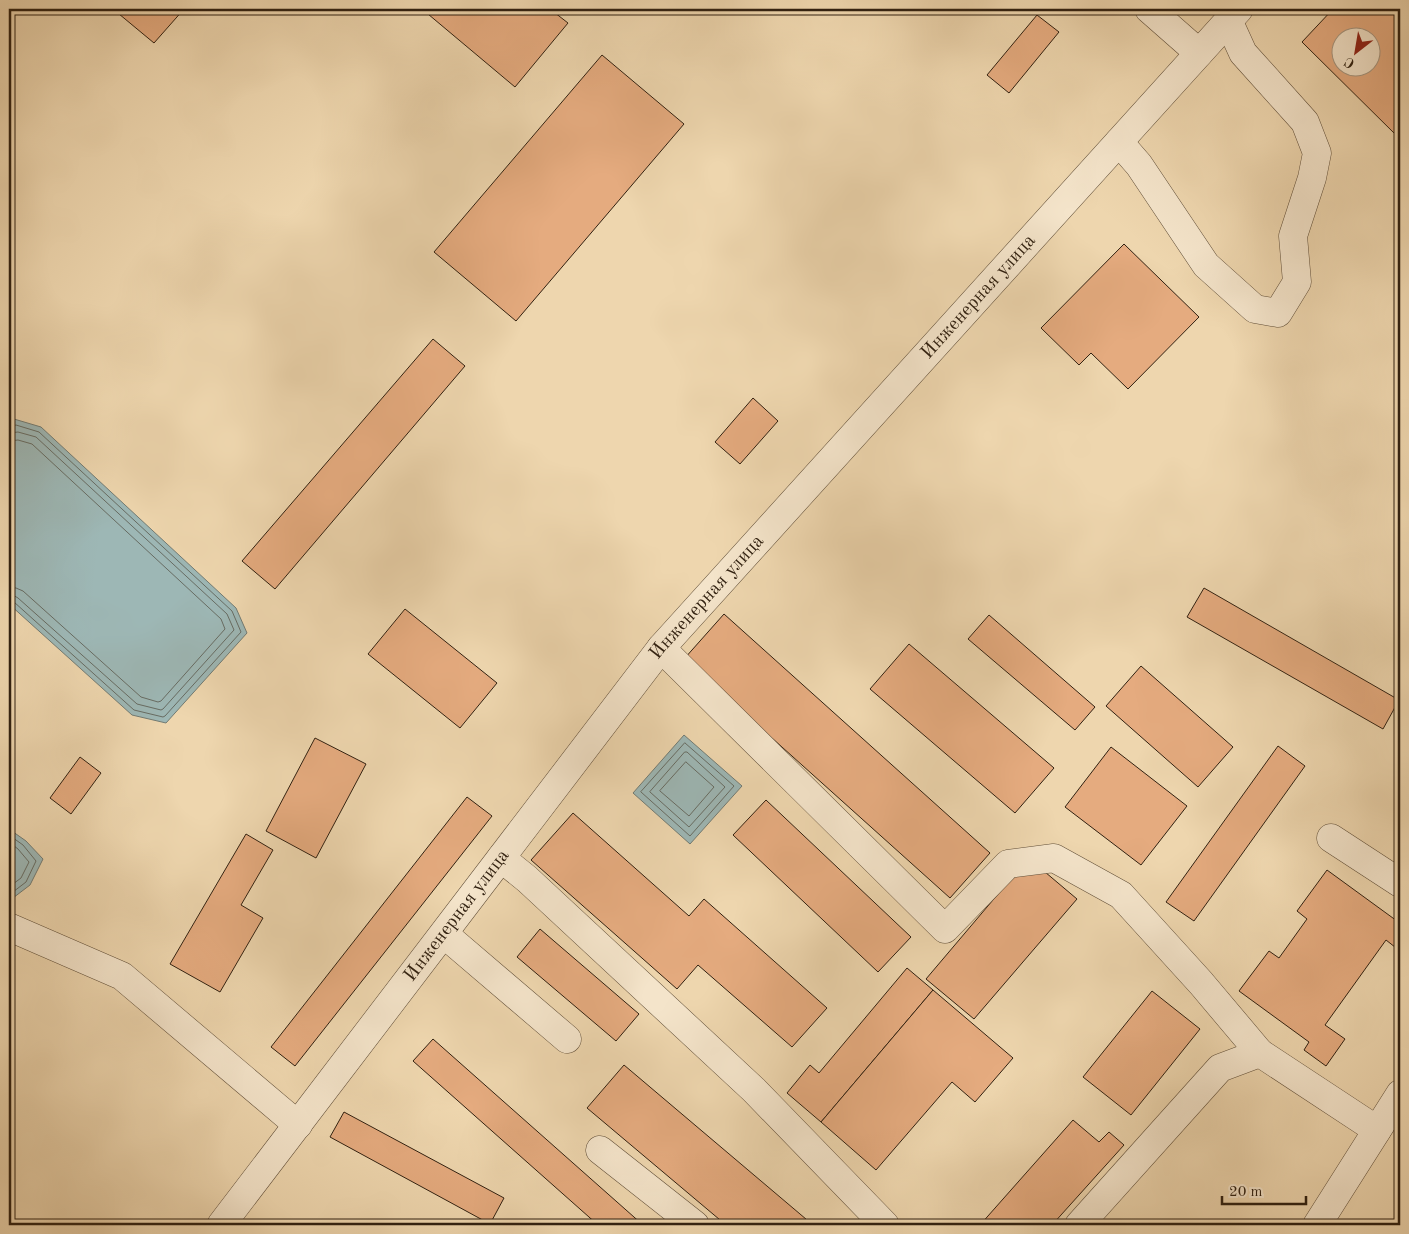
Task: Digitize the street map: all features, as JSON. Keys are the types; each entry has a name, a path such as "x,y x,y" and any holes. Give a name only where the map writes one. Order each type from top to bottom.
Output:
{"street":[{"path":"1149,9 1199,53"},
{"path":"1119,142 1138,165 1206,265 1255,309 1278,313 1297,282 1293,236 1312,178 1317,153 1305,122 1243,53 1233,14"},
{"name":"Инженерная улица","path":"221,1225 661,648 1233,14"},
{"path":"661,648 944,929 1008,864 1054,858 1120,895 1201,983 1260,1053 1377,1130"},
{"path":"1331,838 1400,883"},
{"path":"501,858 754,1090 885,1225"},
{"path":"9,928 122,976 298,1125"},
{"path":"444,934 567,1039"},
{"path":"1079,1225 1220,1068 1260,1053"},
{"path":"1317,1225 1400,1094"},
{"path":"600,1150 695,1225"}],"water":[{"path":"14,419 41,427 236,608 247,633 166,723 132,715 9,604 9,424"},
{"path":"684,735 742,786 690,844 633,793"},
{"path":"9,829 26,841 43,859 30,885 9,901"}],"building":[{"path":"113,9 184,9 154,43"},
{"path":"422,9 550,9 568,23 515,87"},
{"path":"1333,9 1400,9 1400,132 1397,136 1338,78 1382,78 1382,28 1332,28 1332,72 1302,42"},
{"path":"1037,15 1059,32 1009,93 987,75"},
{"path":"602,55 684,124 516,321 434,252"},
{"path":"1124,244 1199,317 1128,389 1091,353 1079,365 1041,328"},
{"path":"433,339 465,366 275,589 242,561"},
{"path":"753,398 778,421 740,464 715,442"},
{"path":"1204,588 1399,700 1383,729 1187,617"},
{"path":"405,609 497,683 460,728 368,654"},
{"path":"724,614 990,853 950,898 684,659"},
{"path":"989,615 1095,707 1075,730 968,639"},
{"path":"909,644 1054,768 1015,813 870,689"},
{"path":"1141,666 1233,747 1198,787 1106,706"},
{"path":"315,738 366,764 316,858 266,831"},
{"path":"1278,746 1305,766 1194,921 1166,902"},
{"path":"1111,747 1187,806 1141,865 1065,807"},
{"path":"80,757 101,773 71,814 50,798"},
{"path":"467,797 492,816 295,1066 271,1047"},
{"path":"766,800 911,937 878,972 733,835"},
{"path":"573,813 689,916 704,899 827,1008 792,1047 698,965 677,989 531,860"},
{"path":"246,834 273,850 241,905 263,918 220,992 170,964"},
{"path":"1327,870 1397,921 1400,917 1400,951 1386,940 1325,1025 1345,1039 1326,1066 1304,1050 1309,1042 1239,991 1269,951 1279,958 1307,919 1297,911"},
{"path":"1045,872 1077,899 974,1019 926,979 1015,874"},
{"path":"540,929 639,1014 616,1041 517,957"},
{"path":"907,968 933,990 821,1122 787,1093 810,1065 819,1073"},
{"path":"933,990 1013,1058 975,1102 952,1082 876,1170 821,1122"},
{"path":"1152,991 1200,1029 1131,1115 1083,1077"},
{"path":"433,1039 643,1225 598,1225 413,1061"},
{"path":"624,1065 813,1225 726,1225 587,1108"},
{"path":"344,1112 504,1198 490,1224 330,1137"},
{"path":"1073,1120 1099,1142 1109,1132 1124,1145 1052,1225 980,1225"}]}
